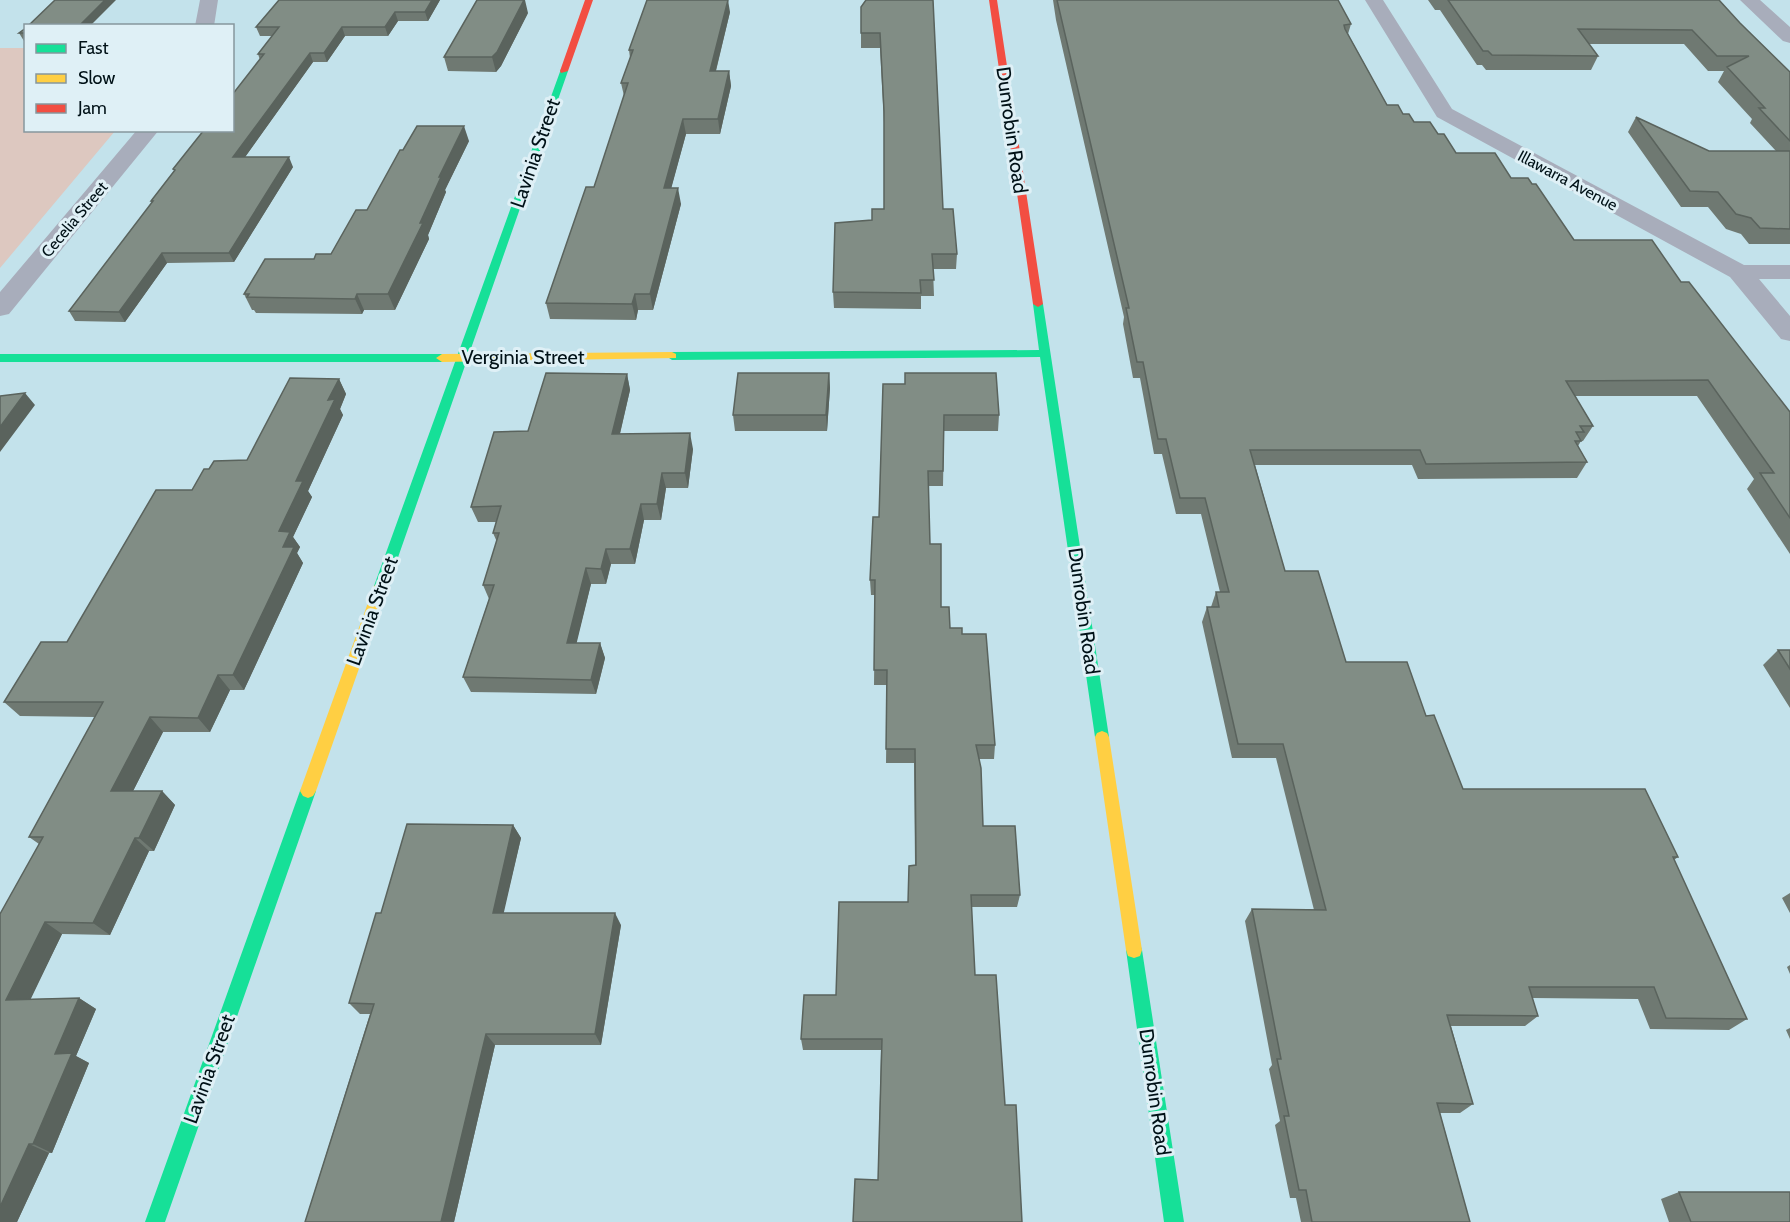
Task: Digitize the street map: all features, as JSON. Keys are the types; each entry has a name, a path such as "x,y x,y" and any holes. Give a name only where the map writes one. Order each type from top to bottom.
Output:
{"street":[{"path":"204,24 209,0"},
{"name":"Lavinia Street","path":"155,1222 589,0"},
{"name":"Dunrobin Road","path":"993,0 1174,1222"},
{"name":"Illawarra Avenue","path":"1374,0 1444,113 1739,272 1790,333"},
{"path":"1749,0 1790,37"},
{"name":"Cecelia Street","path":"0,308 146,132"},
{"path":"1739,272 1790,272"},
{"name":"Verginia Street","path":"0,358 462,358 1045,353"}],"shaded area":[{"path":"0,48 24,48 24,132 114,132 0,268"}],"building":[{"path":"55,0 105,0 81,24 30,24"},
{"path":"279,0 432,0 425,12 395,12 385,27 342,27 324,53 310,53 233,157 289,157 229,253 162,253 119,312 69,311 202,132 234,132 234,92 264,54 258,54 279,27 256,27"},
{"path":"477,0 524,0 497,52 492,57 444,57"},
{"path":"647,0 728,0 710,71 729,71 718,119 683,119 664,188 678,188 650,294 635,294 632,304 546,303 586,187 594,187 628,83 621,83 633,50 629,50"},
{"path":"866,0 933,0 943,209 953,209 957,254 932,254 934,280 920,280 921,293 833,292 835,223 872,220 872,209 884,209 884,111 880,33 861,33 861,7"},
{"path":"1057,0 1338,0 1351,24 1344,25 1345,29 1387,105 1398,105 1403,114 1409,114 1414,122 1430,122 1438,134 1444,134 1456,153 1495,153 1511,178 1528,178 1532,184 1536,184 1574,240 1652,240 1681,282 1689,282 1790,412 1790,518 1760,473 1774,473 1708,380 1566,381 1593,426 1580,426 1584,432 1576,432 1581,441 1575,441 1587,462 1426,464 1420,450 1250,450 1285,571 1318,571 1346,662 1407,662 1426,716 1434,715 1463,789 1645,789 1678,857 1673,857 1747,1019 1666,1018 1654,987 1529,987 1538,1016 1447,1015 1473,1104 1437,1103 1470,1222 1312,1222 1306,1190 1299,1190 1284,1116 1289,1116 1277,1059 1281,1059 1252,909 1326,910 1283,744 1238,744 1207,607 1219,607 1216,592 1229,592 1205,498 1180,498 1166,439 1158,439 1143,362 1137,362 1126,308 1129,308"},
{"path":"1448,0 1719,0 1790,72 1790,141 1759,108 1765,108 1727,67 1749,56 1717,56 1692,30 1578,29 1598,56 1492,55 1488,51 1483,51"},
{"path":"1636,117 1709,151 1790,151 1790,229 1760,228 1751,218 1736,214 1718,192 1690,191"},
{"path":"417,126 464,126 439,177 441,177 420,223 423,223 388,294 357,294 355,299 247,297 249,294 244,294 265,259 314,259 316,254 331,254 356,210 367,210 400,150 403,150"},
{"path":"546,373 627,374 612,434 690,433 685,473 662,473 657,504 641,504 630,549 606,549 601,569 586,568 567,643 600,643 591,680 463,677 494,585 483,585 499,533 493,533 501,506 471,507 494,432 528,431"},
{"path":"738,373 829,373 826,415 733,415"},
{"path":"905,373 996,373 999,415 944,415 943,471 928,471 930,544 941,544 941,607 949,607 950,628 962,628 962,634 986,634 995,745 976,745 981,768 983,826 1015,826 1020,895 971,895 975,975 996,975 1005,1105 1016,1105 1022,1222 853,1222 855,1179 878,1180 882,1039 801,1039 804,995 836,995 839,902 908,902 909,866 916,865 915,749 886,749 887,670 874,670 875,580 870,580 873,517 879,517 883,384 905,384"},
{"path":"290,378 339,379 328,400 335,399 296,481 303,481 279,531 290,532 283,547 294,547 233,675 218,675 198,718 150,717 111,791 162,791 139,838 135,838 93,923 45,922 6,1000 79,998 55,1054 72,1053 33,1144 29,1144 0,1207 0,914 43,837 29,837 103,702 4,702 41,642 67,642 156,490 192,490 204,469 209,469 214,461 247,460"},
{"path":"25,393 0,427 0,396"},
{"path":"1778,650 1790,650 1790,669"},
{"path":"407,824 513,825 493,913 615,913 595,1034 486,1034 441,1222 305,1222 374,1004 349,1003 376,913 381,913"},
{"path":"1679,1192 1790,1192 1790,1222 1691,1222"}],"traffic: fast":[{"path":"381,586 564,71"},
{"path":"1038,304 1102,737"},
{"path":"672,356 1045,353"},
{"path":"0,358 442,358"},
{"path":"155,1222 308,791"},
{"path":"1134,950 1174,1222"}],"traffic: slow":[{"path":"442,358 672,356"},
{"path":"308,791 381,586"},
{"path":"1102,737 1134,950"}],"traffic: jam":[{"path":"564,71 589,0"},
{"path":"993,0 1038,304"}]}
